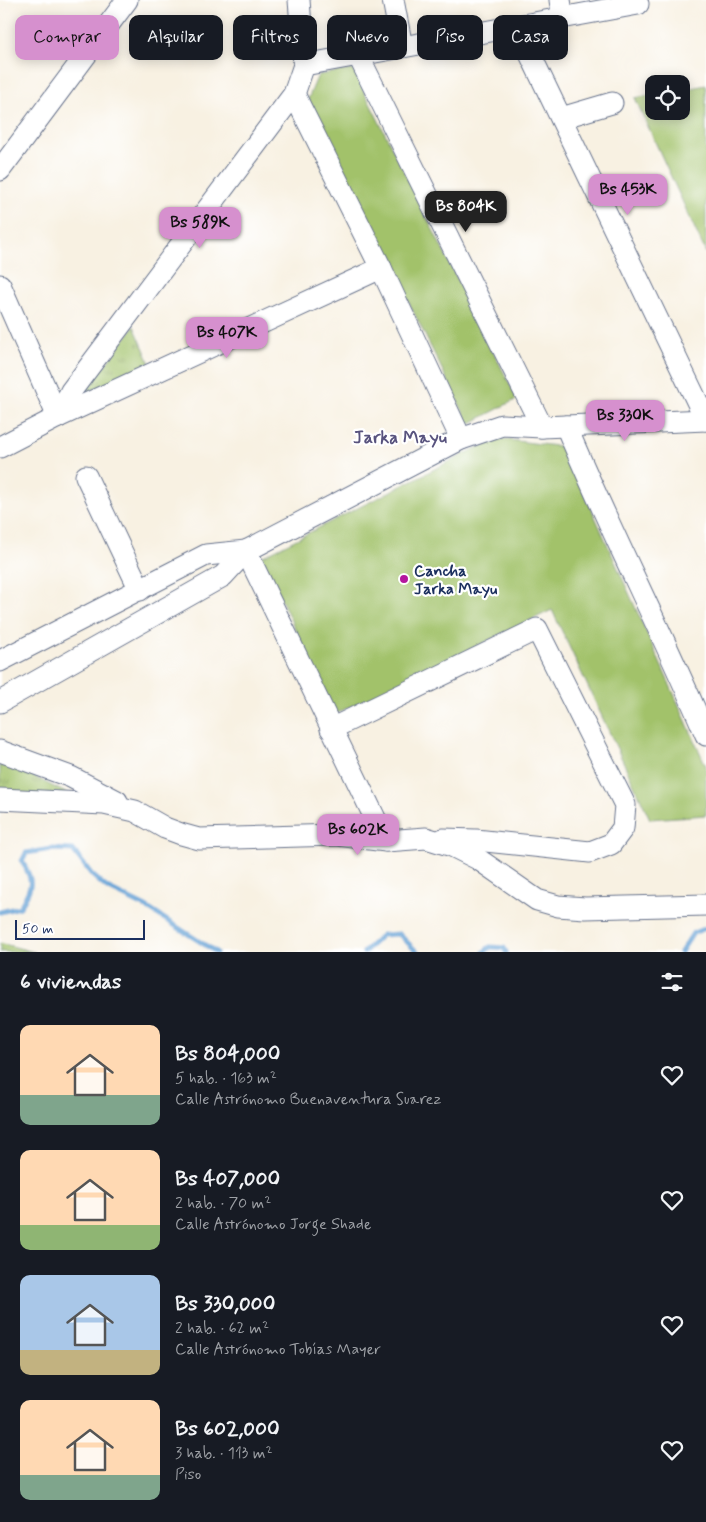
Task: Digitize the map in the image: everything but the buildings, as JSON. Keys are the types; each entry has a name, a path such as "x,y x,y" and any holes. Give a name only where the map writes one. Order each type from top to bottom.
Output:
{"street":[{"path":"0,170 127,0"},
{"path":"58,417 71,390 294,94 304,65 298,0"},
{"path":"393,0 396,15"},
{"path":"546,15 562,9 638,4"},
{"path":"407,46 493,30"},
{"path":"304,65 331,60"},
{"path":"360,60 542,428"},
{"path":"0,702 222,576 246,551 461,439 502,425 542,428 706,420 533,60"},
{"path":"294,94 381,268 461,439"},
{"path":"561,118 612,103"},
{"path":"0,447 58,417 381,268"},
{"path":"0,285 58,417"},
{"path":"566,426 594,494 679,671 706,735"},
{"path":"86,476 140,590"},
{"path":"0,661 206,555 246,551"},
{"path":"246,551 386,841"},
{"path":"0,750 71,777 165,828 199,839 337,835 386,841 426,838 476,840 590,852 611,844 623,828 625,805 537,629 331,728"},
{"path":"0,799 104,804 135,811"},
{"path":"426,838 452,846 478,859 537,900 558,906 585,908 706,905"}],"green space":[{"path":"353,69 517,399 469,424 308,99 318,75"},
{"path":"706,85 706,253 645,120 690,120 690,88"},
{"path":"645,96 645,120 635,98"},
{"path":"134,326 150,363 84,394"},
{"path":"502,439 564,447 706,766 706,815 650,819 552,610 335,714 261,557 476,448"},
{"path":"0,759 89,805 0,793"},
{"path":"0,943 34,952 0,952"}],"waterway":[{"path":"0,912 20,907 27,894 30,880 22,861 26,853 52,849 73,850 92,875 107,888 146,907 216,952"},
{"path":"681,952 693,933 706,928"},
{"path":"364,952 382,935 399,934 417,952"},
{"path":"484,952 490,947 504,948 506,952"}],"place":[{"name":"Cancha Jarka Mayu","path":"404,579"}],"district":[{"name":"Jarka Mayu","path":"400,437"}]}
